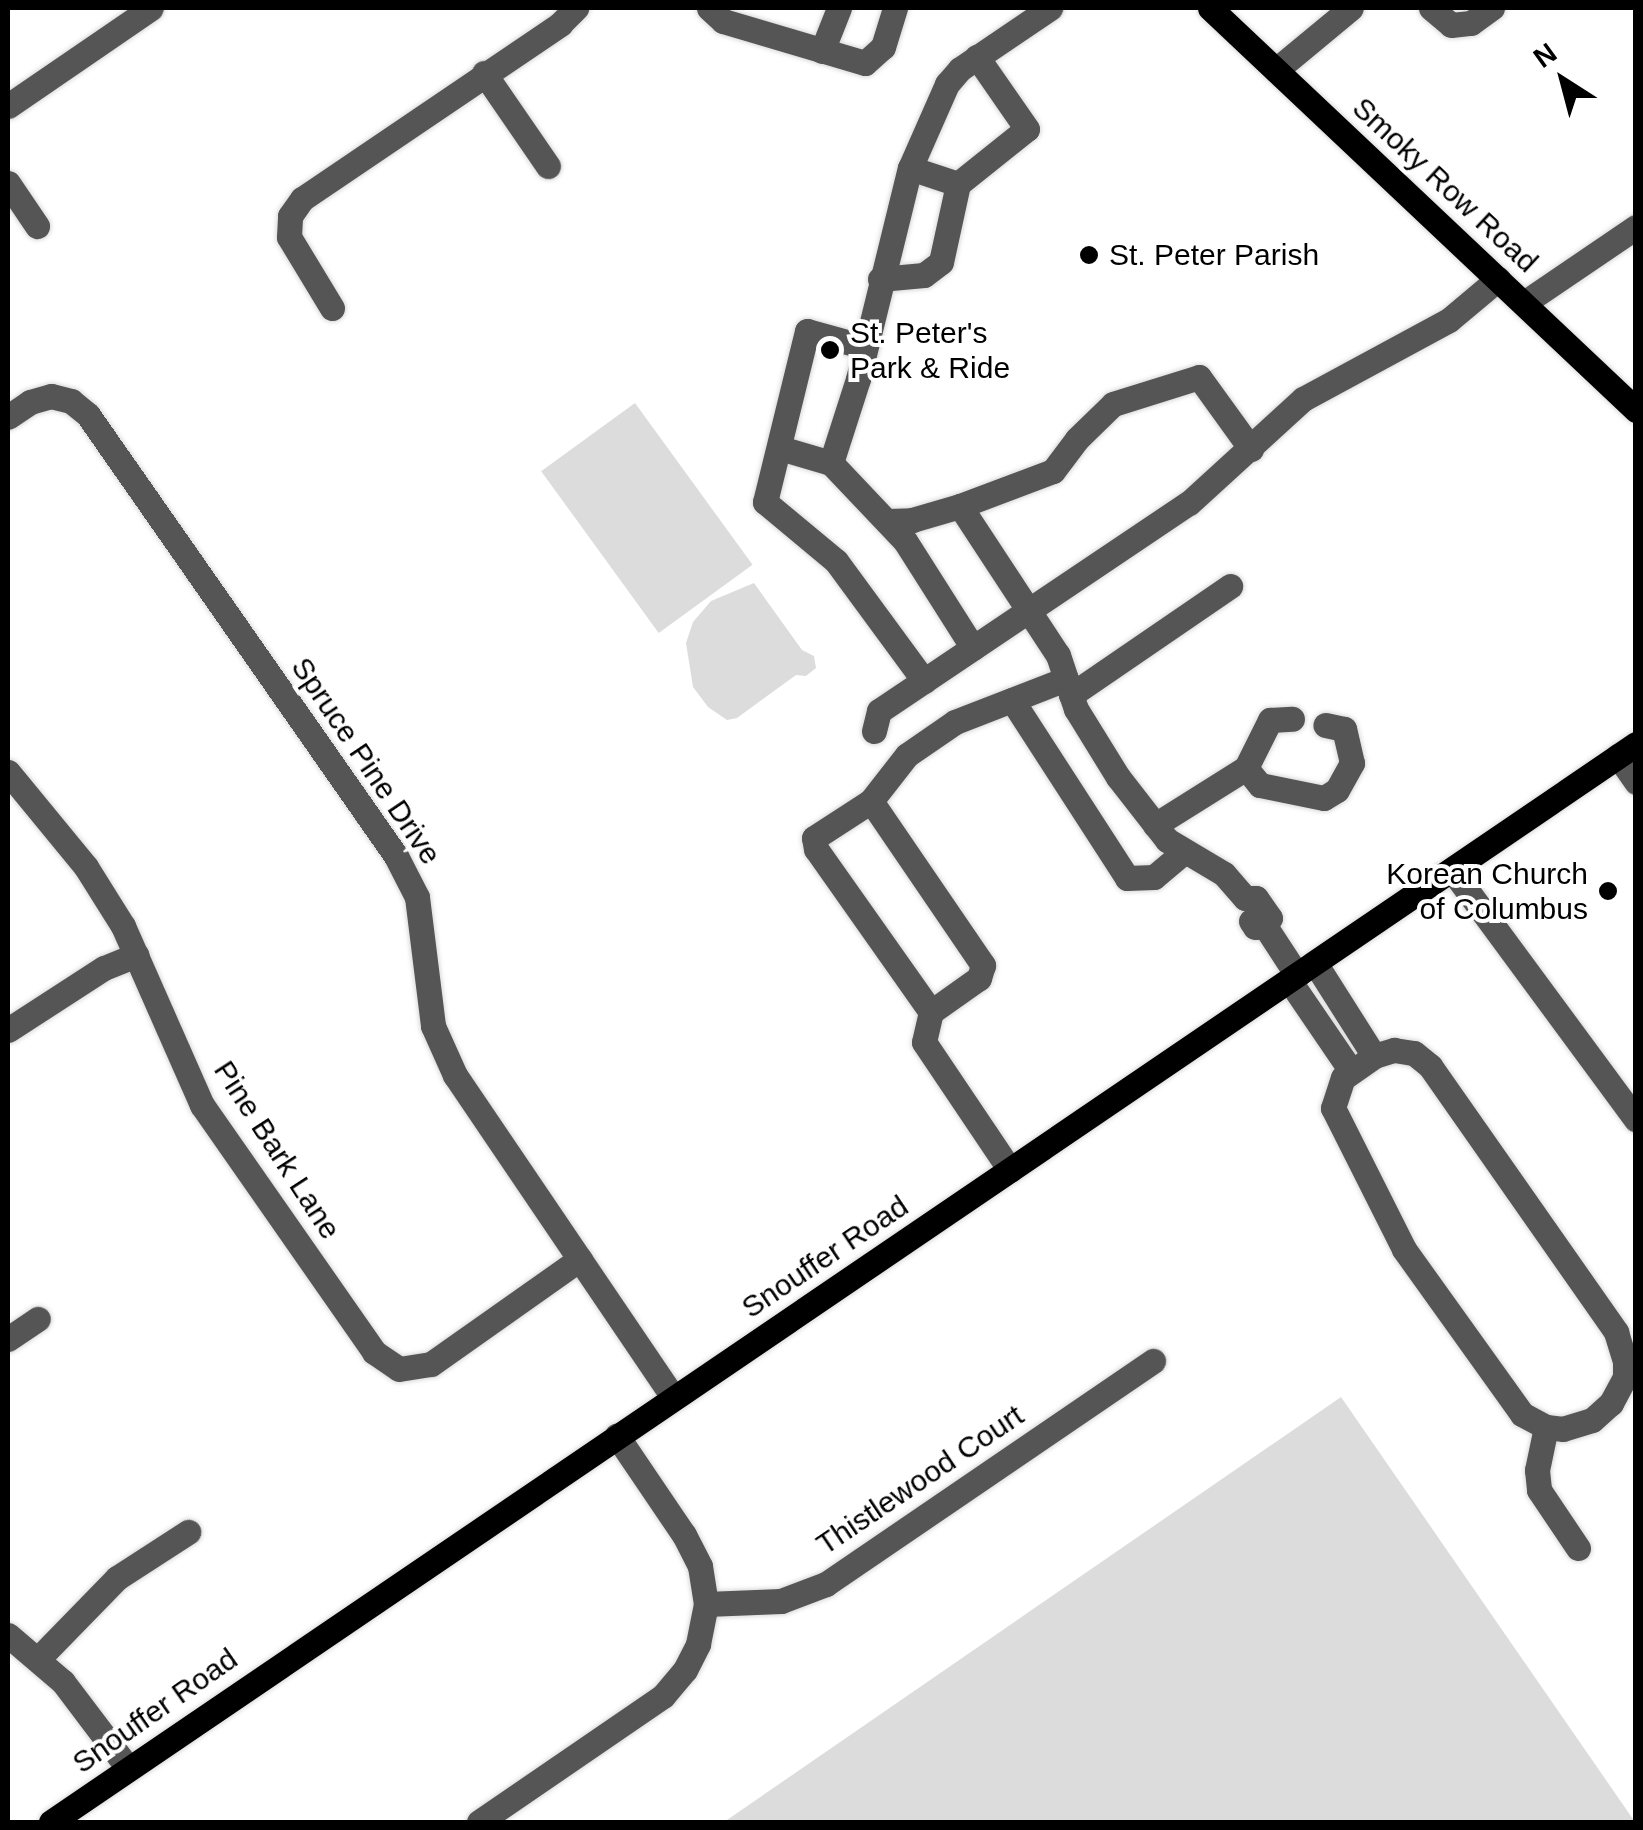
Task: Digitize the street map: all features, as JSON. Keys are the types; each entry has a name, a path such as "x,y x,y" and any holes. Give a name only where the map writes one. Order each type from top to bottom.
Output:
{"main road":[{"name":"Smoky Row Road","path":"1210,8 1636,410"},
{"name":"Snouffer Road","path":"52,1822 1627,751"}],"street":[{"path":"332,308 289,237 302,199 560,24 576,8"},
{"path":"709,8 722,21 865,63 874,58 895,8"},
{"path":"822,51 839,8"},
{"path":"831,463 910,168 947,84 977,57 1050,8"},
{"path":"1276,70 1351,8"},
{"path":"1431,8 1451,25 1471,23 1492,8"},
{"path":"8,106 144,10"},
{"path":"880,279 924,275 941,262 958,184 1027,129 977,57"},
{"path":"484,73 548,166"},
{"path":"910,168 958,184"},
{"path":"8,183 37,226"},
{"path":"1524,304 1636,227"},
{"path":"874,731 879,711 1190,504 1303,399 1448,320 1498,279"},
{"path":"865,347 807,332 765,502 836,561 924,681"},
{"path":"888,521 912,520 960,506 1052,471 1113,404 1199,378 1251,449"},
{"name":"Spruce Pine Drive","path":"8,417 30,402 50,396 72,400 88,414 396,856 417,897 429,1006 448,1061 674,1397"},
{"path":"780,448 831,463 888,521 973,648"},
{"path":"960,506 1058,655 1068,687 1118,777 1168,840 1224,874 1244,898 1256,898 1270,918 1264,926 1374,1056"},
{"path":"931,1012 816,849 814,838 871,801 907,755 955,722 1012,700 1068,687 1230,586"},
{"path":"1012,700 1127,878 1154,878 1186,851"},
{"path":"1253,776 1270,720 1292,719"},
{"path":"1155,825 1253,776 1324,798 1337,790 1352,762 1344,729 1325,725"},
{"path":"1627,751 1636,782"},
{"name":"Pine Bark Lane","path":"8,772 86,868 137,954 202,1105 374,1352 390,1365 411,1370 431,1364 580,1259"},
{"path":"871,801 983,965 979,978 931,1012 924,1042 1010,1170"},
{"path":"1452,870 1632,1109"},
{"path":"8,1030 104,968 137,954"},
{"path":"1300,973 1351,1071"},
{"path":"1404,1050 1430,1066 1616,1332 1630,1379 1611,1404 1592,1420 1564,1429 1546,1428 1512,1403 1404,1249 1333,1108 1337,1087 1351,1071 1374,1056 1404,1050"},
{"path":"8,1339 38,1318"},
{"name":"Thistlewood Court","path":"706,1604 782,1601 826,1584 1153,1361"},
{"path":"1546,1428 1537,1470 1539,1490 1578,1548"},
{"path":"479,1822 663,1696 694,1653 706,1604 703,1575 690,1546 617,1436"},
{"path":"39,1658 117,1578 188,1532"},
{"path":"8,1635 63,1682 128,1768"}],"shaded area":[{"path":"635,403 753,565 659,633 541,471"},
{"path":"754,583 802,650 814,656 816,668 806,676 796,675 737,718 727,720 708,707 693,687 686,643 693,622 711,601"},
{"path":"1341,1397 1635,1822 724,1822"}],"place":[{"name":"St. Peter Parish","path":"1089,255"},
{"name":"St. Peter's Park & Ride","path":"830,350"},
{"name":"Korean Church of Columbus","path":"1608,891"}]}
